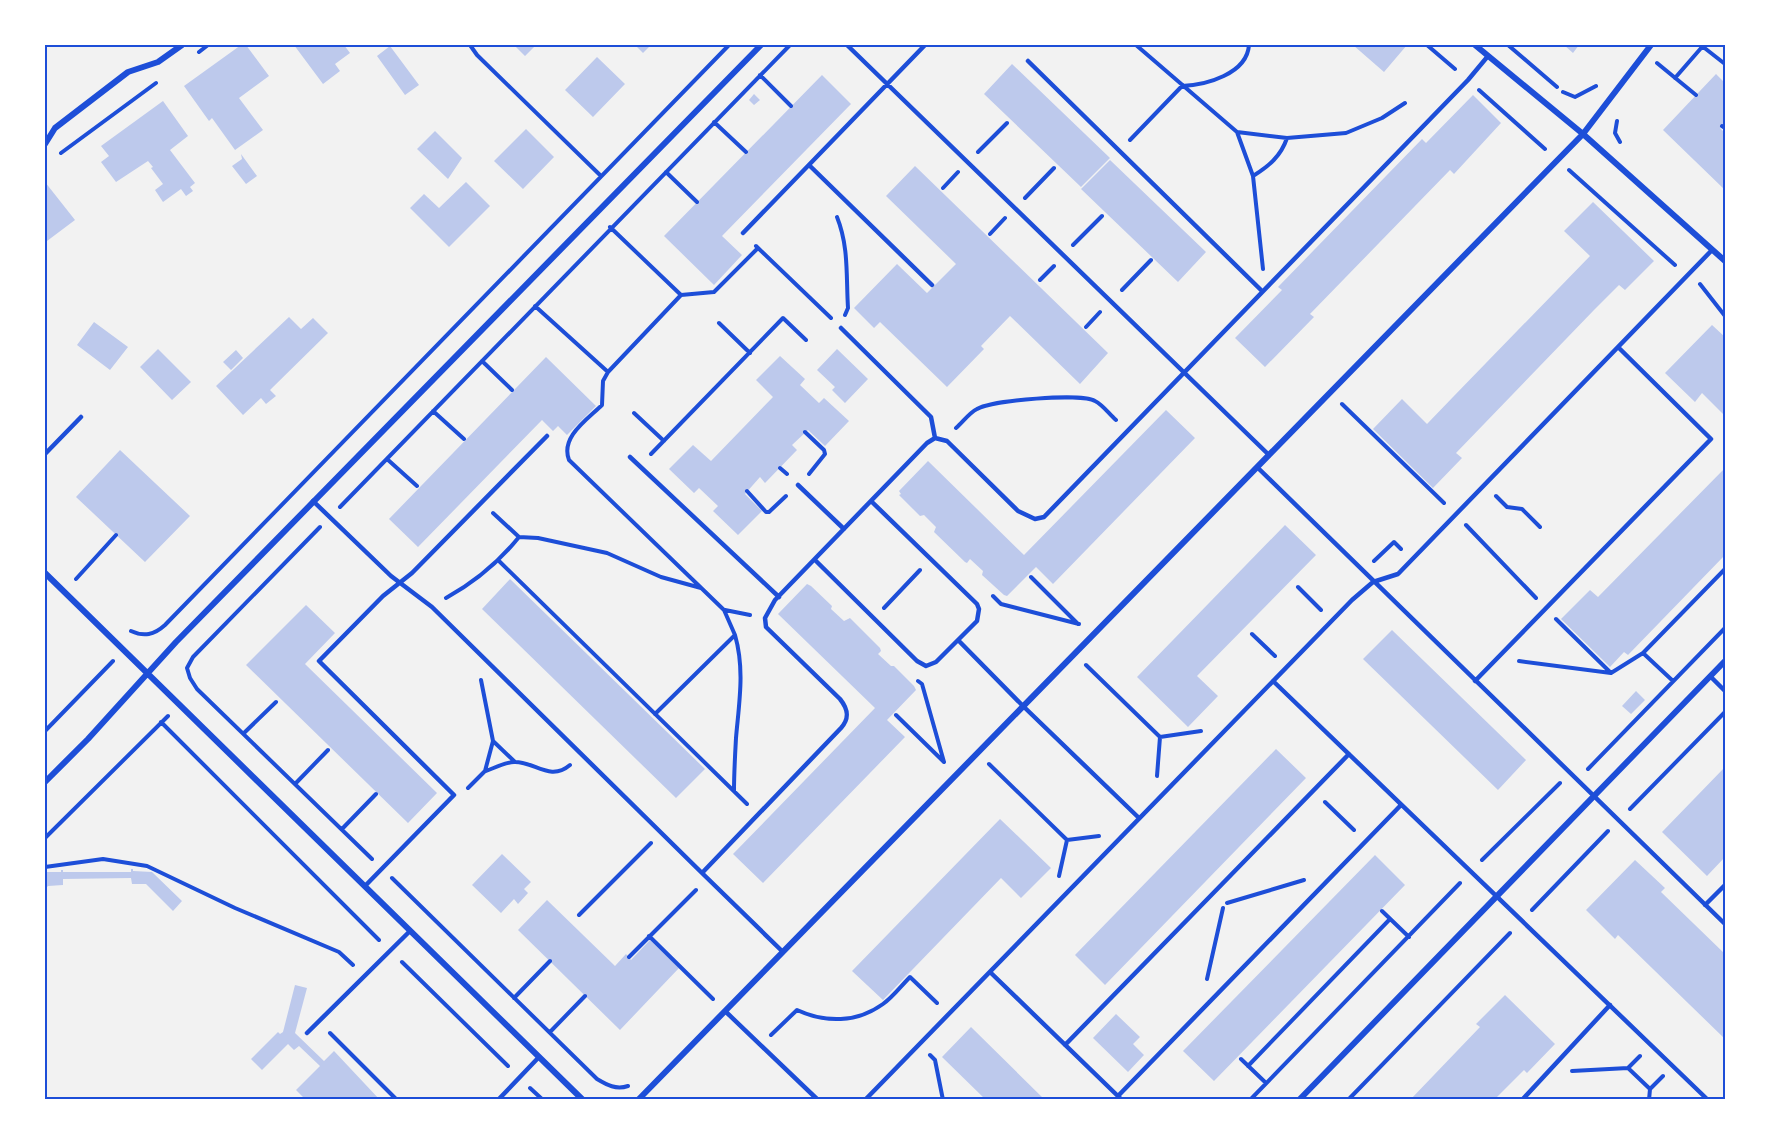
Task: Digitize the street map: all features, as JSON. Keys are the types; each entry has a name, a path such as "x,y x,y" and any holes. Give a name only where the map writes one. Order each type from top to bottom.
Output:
{"street":[{"path":"45,144 55,128 128,72 158,62 182,45"},
{"path":"45,782 88,740 176,642 761,45"},
{"path":"1474,45 1583,134 1725,261"},
{"path":"638,1100 1583,134 1651,45"},
{"path":"45,573 584,1100"},
{"path":"1299,1100 1725,661"}],"lane":[{"path":"847,45 1182,373 1269,455"},
{"path":"743,233 924,45"},
{"path":"702,873 845,724 848,713 840,699 770,632 765,618 771,606 844,529 927,443 935,438 944,439 1018,511 1035,519 1044,517 1468,80 1488,56"},
{"path":"1028,61 1264,289"},
{"path":"809,165 932,285"},
{"path":"865,1100 1332,620 1373,582 1398,574 1712,250"},
{"path":"841,328 931,417 935,438"},
{"path":"1475,681 1711,439 1619,348"},
{"path":"45,454 81,417"},
{"path":"365,886 454,795 319,662 383,596 412,573 547,436"},
{"path":"630,457 779,597"},
{"path":"1257,467 1725,924"},
{"path":"798,485 844,529"},
{"path":"313,501 399,583 432,607 783,952"},
{"path":"815,560 917,661 926,666 936,662 958,640 976,621 980,609 972,598 871,501"},
{"path":"958,640 1139,818"},
{"path":"1710,676 1725,691"},
{"path":"1274,681 1470,873 1523,920 1708,1100"},
{"path":"1065,1045 1349,754"},
{"path":"990,972 1120,1098 1401,805"},
{"path":"1705,905 1725,885"},
{"path":"307,1033 410,931"},
{"path":"1522,1100 1611,1005"},
{"path":"724,1010 818,1100"},
{"path":"498,1100 540,1057"},
{"path":"1697,1100 1702,1095"}],"path":[{"path":"198,52 208,45"},
{"path":"470,45 477,55 617,191"},
{"path":"125,627 138,634 150,634 165,625 729,45"},
{"path":"632,1084 622,1088 609,1086 597,1079 197,688 190,678 188,668 193,657 790,45"},
{"path":"1136,45 1237,132 1252,176 1264,289"},
{"path":"1119,151 1182,86 1195,86 1235,69 1244,62 1249,53 1249,45"},
{"path":"1427,45 1687,275 1704,287 1725,316"},
{"path":"1508,45 1515,47 1565,94 1575,97 1595,88 1601,80"},
{"path":"1675,78 1701,46 1725,64"},
{"path":"1645,53 1696,95"},
{"path":"1651,71 1658,63"},
{"path":"760,75 791,106"},
{"path":"53,158 160,80"},
{"path":"1237,132 1287,138 1346,133 1382,118 1405,103"},
{"path":"1620,113 1615,124 1615,133 1621,144"},
{"path":"714,122 746,152"},
{"path":"1252,176 1278,157 1287,138"},
{"path":"666,172 697,202"},
{"path":"743,233 841,328 848,308 846,249 842,230 833,209"},
{"path":"596,213 681,295"},
{"path":"734,791 736,738 742,680 741,654 731,622 724,610 702,588 569,460 567,447 569,438 602,405 603,381 608,372 681,295 714,292 758,248"},
{"path":"520,290 608,372"},
{"path":"640,466 783,318 806,340"},
{"path":"719,323 750,353"},
{"path":"483,361 512,390"},
{"path":"944,439 976,409 993,404 1041,399 1086,398 1095,401 1127,430"},
{"path":"1342,404 1456,515 1545,609 1611,673"},
{"path":"433,411 464,439"},
{"path":"634,413 664,441"},
{"path":"747,491 766,512 770,512 798,485 825,454 824,450 805,432"},
{"path":"387,459 417,486"},
{"path":"1485,486 1507,507 1522,509 1540,527"},
{"path":"481,502 519,537 538,538 607,553 661,577 702,588"},
{"path":"84,587 75,579 116,535"},
{"path":"432,607 467,586 499,561 519,537"},
{"path":"1364,572 1394,542 1412,560"},
{"path":"874,618 931,559"},
{"path":"499,561 758,815"},
{"path":"1497,658 1611,673 1643,653 1725,568"},
{"path":"993,596 1001,604 1079,624 1031,577"},
{"path":"1298,587 1332,620"},
{"path":"724,610 765,618"},
{"path":"1577,781 1725,628"},
{"path":"45,731 138,634"},
{"path":"1252,634 1286,667"},
{"path":"655,714 735,635"},
{"path":"1643,653 1674,681"},
{"path":"1075,654 1160,737"},
{"path":"485,771 493,741 480,672 489,663"},
{"path":"896,715 945,762 922,684 913,676"},
{"path":"244,733 276,702"},
{"path":"45,838 178,705"},
{"path":"1348,1100 1725,712"},
{"path":"161,722 543,1100"},
{"path":"1160,737 1228,727"},
{"path":"1154,802 1160,737"},
{"path":"493,741 515,762"},
{"path":"295,783 328,750"},
{"path":"454,795 464,792 485,771 515,762 557,772 565,770 582,754"},
{"path":"977,754 1067,840 1053,907"},
{"path":"1250,1100 1570,773"},
{"path":"1313,791 1365,842"},
{"path":"342,829 376,794"},
{"path":"579,915 661,833"},
{"path":"45,867 103,859 147,866 235,908 339,952 365,976"},
{"path":"1207,980 1224,903 1337,870"},
{"path":"629,957 707,878"},
{"path":"1382,911 1409,937"},
{"path":"1248,1066 1390,919"},
{"path":"649,936 724,1010"},
{"path":"514,998 550,961"},
{"path":"761,1045 797,1010 825,1020 866,1013 883,1004 910,977 948,1014"},
{"path":"550,1032 585,996"},
{"path":"318,1022 397,1100"},
{"path":"919,1044 935,1060 943,1100"},
{"path":"1558,1062 1568,1071 1628,1068 1651,1045"},
{"path":"1241,1059 1266,1083"},
{"path":"1628,1068 1650,1089 1649,1100"}],"building":[{"path":"241,45 246,45 269,76 239,98 263,130 235,150 212,118 209,121 184,86"},
{"path":"294,45 344,45 350,53 335,64 340,71 323,84"},
{"path":"514,45 536,45 525,56"},
{"path":"635,45 651,45 643,53"},
{"path":"1353,45 1407,45 1384,72"},
{"path":"1564,45 1579,45 1573,53"},
{"path":"390,46 419,85 405,95 377,56"},
{"path":"597,57 625,84 593,117 565,90"},
{"path":"1012,64 1110,158 1081,187 984,94"},
{"path":"1716,74 1725,83 1725,123 1720,128 1725,133 1725,190 1663,130"},
{"path":"822,75 851,104 722,236 742,255 714,285 664,236"},
{"path":"754,94 760,100 754,105 749,100"},
{"path":"1473,95 1501,123 1454,174 1450,170 1310,314 1314,317 1265,367 1235,338 1282,290 1278,287 1422,139 1426,143"},
{"path":"163,101 188,136 170,150 195,183 190,187 193,191 186,196 181,189 163,202 155,190 163,184 148,161 116,182 101,162 109,156 101,146"},
{"path":"526,129 554,157 523,189 494,161"},
{"path":"435,131 462,158 448,179 417,149"},
{"path":"241,154 257,176 246,184 232,166 242,159"},
{"path":"1110,160 1206,252 1178,282 1081,189"},
{"path":"915,166 1108,353 1080,384 1010,316 981,346 984,349 947,387 880,322 874,328 854,308 897,264 927,293 956,264 886,196"},
{"path":"45,182 75,220 47,241 45,239"},
{"path":"466,182 490,206 449,247 410,208 424,194 439,208"},
{"path":"1593,202 1654,261 1625,290 1619,285 1594,310 1456,453 1462,458 1433,488 1373,429 1402,399 1427,424 1590,256 1564,231"},
{"path":"289,317 301,329 313,318 328,333 270,390 276,396 266,404 261,398 243,415 216,386"},
{"path":"94,322 128,347 110,370 77,345"},
{"path":"1712,325 1725,337 1725,416 1702,393 1695,402 1665,373"},
{"path":"158,349 191,382 172,400 140,367"},
{"path":"837,349 868,379 845,403 832,390 835,387 817,370"},
{"path":"236,350 243,358 231,370 223,362"},
{"path":"780,356 805,379 800,385 819,403 824,398 849,421 825,446 808,430 792,445 797,450 765,483 760,477 745,494 762,511 738,535 713,511 718,506 699,488 694,493 669,469 693,445 711,461 773,397 756,380"},
{"path":"546,357 596,406 567,435 558,426 553,431 542,420 418,547 389,519"},
{"path":"1166,410 1195,438 1053,584 1036,567 1007,596 1004,595 982,575 983,571 970,559 967,563 965,562 934,532 936,527 924,515 920,516 899,495 901,494 899,491 928,461 1024,555"},
{"path":"120,450 190,516 145,562 76,497"},
{"path":"1725,468 1725,555 1628,655 1624,652 1610,667 1561,619 1590,590 1598,597"},
{"path":"1285,525 1316,555 1197,676 1218,696 1188,727 1137,677"},
{"path":"510,579 705,769 676,798 482,609"},
{"path":"807,584 832,606 831,609 844,621 850,618 880,648 881,651 878,654 894,666 916,690 887,720 905,737 763,883 733,854 875,708 778,614"},
{"path":"306,605 335,633 305,664 437,793 408,823 246,665"},
{"path":"1392,630 1526,760 1498,790 1363,659"},
{"path":"1636,691 1645,700 1631,714 1622,706"},
{"path":"1276,749 1306,778 1105,985 1075,955"},
{"path":"1725,767 1725,857 1707,876 1662,832"},
{"path":"1000,819 1051,868 1021,898 1001,878 883,1000 852,971"},
{"path":"502,854 531,882 524,889 528,893 518,904 514,899 501,913 472,885"},
{"path":"1375,855 1405,885 1214,1081 1183,1051"},
{"path":"1635,860 1665,888 1661,892 1725,954 1725,1039 1618,935 1615,939 1586,910"},
{"path":"131,869 152,872 182,901 173,911 146,884 132,884 131,878 63,879 63,885 48,886 45,889 45,872 63,870 63,872 131,872"},
{"path":"547,900 615,966 626,954 631,960 650,940 679,968 620,1030 518,930"},
{"path":"295,985 307,988 295,1033 324,1061 334,1051 380,1100 306,1100 296,1090 320,1066 299,1046 294,1050 288,1044 262,1070 251,1059 278,1032 280,1034 283,1032"},
{"path":"1505,995 1555,1044 1527,1073 1524,1070 1494,1100 1410,1100 1480,1027 1476,1024"},
{"path":"1116,1014 1140,1037 1133,1044 1144,1055 1128,1072 1093,1038"},
{"path":"971,1027 1045,1100 986,1100 942,1057"}]}
